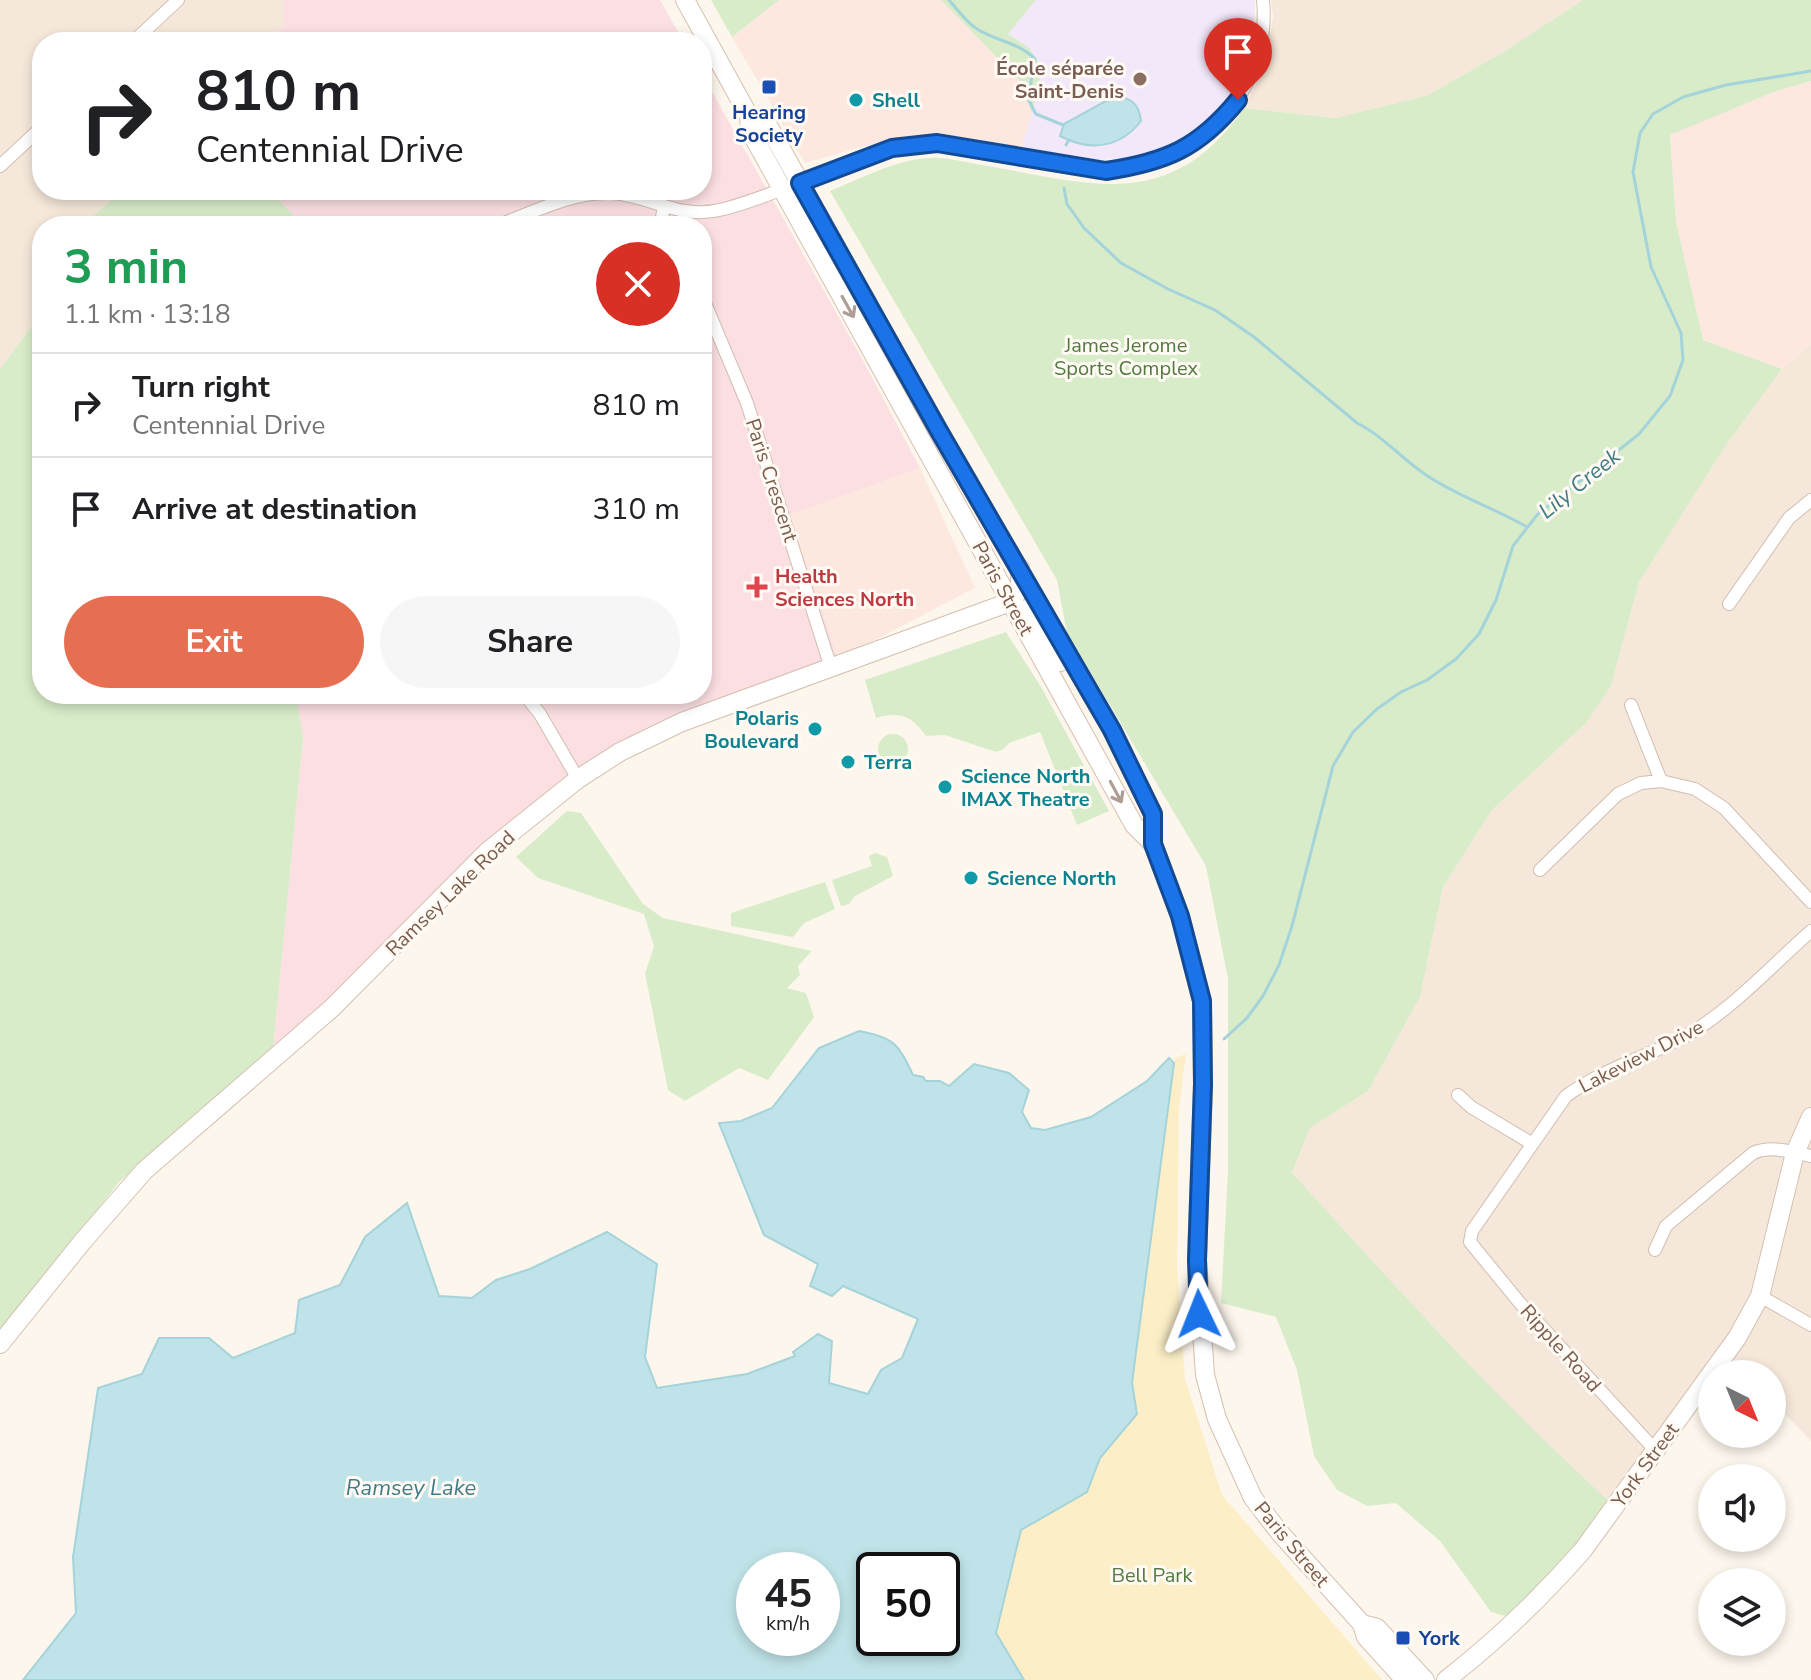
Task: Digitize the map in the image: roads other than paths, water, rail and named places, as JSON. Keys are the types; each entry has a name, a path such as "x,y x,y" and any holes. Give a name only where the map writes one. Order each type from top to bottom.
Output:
{"main road":[{"name":"Paris Street","path":"685,0 703,32"},
{"name":"Paris Street","path":"712,49 749,116 750,131 791,186 1020,568 1127,758 1153,814 1153,844 1180,916 1202,1001 1203,1084 1197,1260 1205,1375 1217,1419 1253,1498 1280,1533 1362,1624 1366,1637 1405,1680"},
{"name":"Paris Street","path":"791,186 1010,602 1134,825 1153,844"},
{"path":"1010,602 1018,594 1021,584 1020,568"},
{"path":"1010,602 1019,604 1032,615 1114,756 1153,814"},
{"name":"Ramsey Lake Road","path":"0,1344 144,1171 332,1008 487,852 578,779 620,752 682,722 1010,602"},
{"name":"York Street","path":"1446,1680 1489,1646 1556,1582 1583,1550 1737,1338 1760,1296 1803,1155 1811,1117"},
{"name":"Paris Street","path":"1362,1624 1377,1628 1425,1680"}],"street":[{"path":"144,32 178,0"},
{"path":"641,200 664,208 693,212 722,210 892,148 937,143 1106,171 1163,158 1193,143 1217,125 1238,100 1252,74 1259,48 1263,0"},
{"path":"0,166 32,136"},
{"path":"522,216 564,200"},
{"path":"662,216 664,208"},
{"name":"Paris Crescent","path":"712,320 747,403 831,668"},
{"path":"1729,604 1789,518 1811,500"},
{"path":"532,704 578,779"},
{"path":"1631,705 1661,781"},
{"path":"1540,870 1618,794 1641,783 1661,781 1695,789 1724,808 1811,902"},
{"name":"Lakeview Drive","path":"1470,1242 1472,1231 1566,1096 1588,1080 1682,1038 1710,1020 1811,931"},
{"path":"1458,1095 1471,1107 1531,1143"},
{"path":"1655,1250 1666,1226 1739,1162 1763,1149 1778,1148 1803,1155"},
{"name":"Ripple Road","path":"1470,1242 1519,1302 1656,1451"},
{"path":"1760,1296 1811,1325"}],"water":[{"path":"1113,97 1133,102 1140,115 1141,121 1124,137 1104,145 1093,145 1060,136 1064,124"},
{"name":"Ramsey Lake","path":"859,1031 880,1036 894,1044 913,1075 926,1081 940,1081 949,1086 974,1064 1009,1073 1029,1090 1022,1112 1031,1128 1045,1130 1091,1117 1147,1081 1169,1058 1174,1063 1132,1383 1137,1414 1100,1458 1087,1492 1021,1530 996,1633 1024,1680 23,1680 76,1613 73,1557 98,1388 142,1374 159,1338 209,1338 233,1358 295,1333 299,1300 340,1285 365,1237 407,1203 439,1296 472,1298 496,1280 530,1269 607,1232 657,1264 645,1357 657,1388 747,1374 795,1356 793,1352 818,1334 832,1341 829,1383 868,1394 881,1370 902,1358 918,1319 843,1286 832,1296 810,1286 818,1264 764,1235 719,1123 741,1121 772,1108 819,1048"}],"waterway":[{"path":"949,0 977,29 1022,49 1035,59 1028,99 1036,114 1063,125"},
{"name":"Lily Creek","path":"1224,1039 1247,1018 1279,965 1333,766 1353,732 1377,709 1456,659 1479,634 1496,600 1513,546 1537,515 1639,434 1670,396 1683,360 1681,333 1651,267 1633,172 1640,133 1653,114 1683,97 1726,85 1811,71"},
{"path":"1066,145 1069,140"},
{"path":"1064,188 1067,204 1084,228 1121,263 1215,310 1254,337 1357,423 1426,475 1527,527"}],"place":[{"name":"École séparée Saint-Denis","path":"1140,79"},
{"name":"Hearing Society","path":"769,87"},
{"name":"Shell","path":"856,100"},
{"name":"Health Sciences North","path":"757,587"},
{"name":"Polaris Boulevard","path":"815,729"},
{"name":"Terra","path":"848,762"},
{"name":"Science North IMAX Theatre","path":"945,787"},
{"name":"Science North","path":"971,878"},
{"name":"York","path":"1403,1638"}],"park label":[{"name":"James Jerome Sports Complex","path":"1126,356"},
{"name":"Bell Park","path":"1152,1575"}]}
